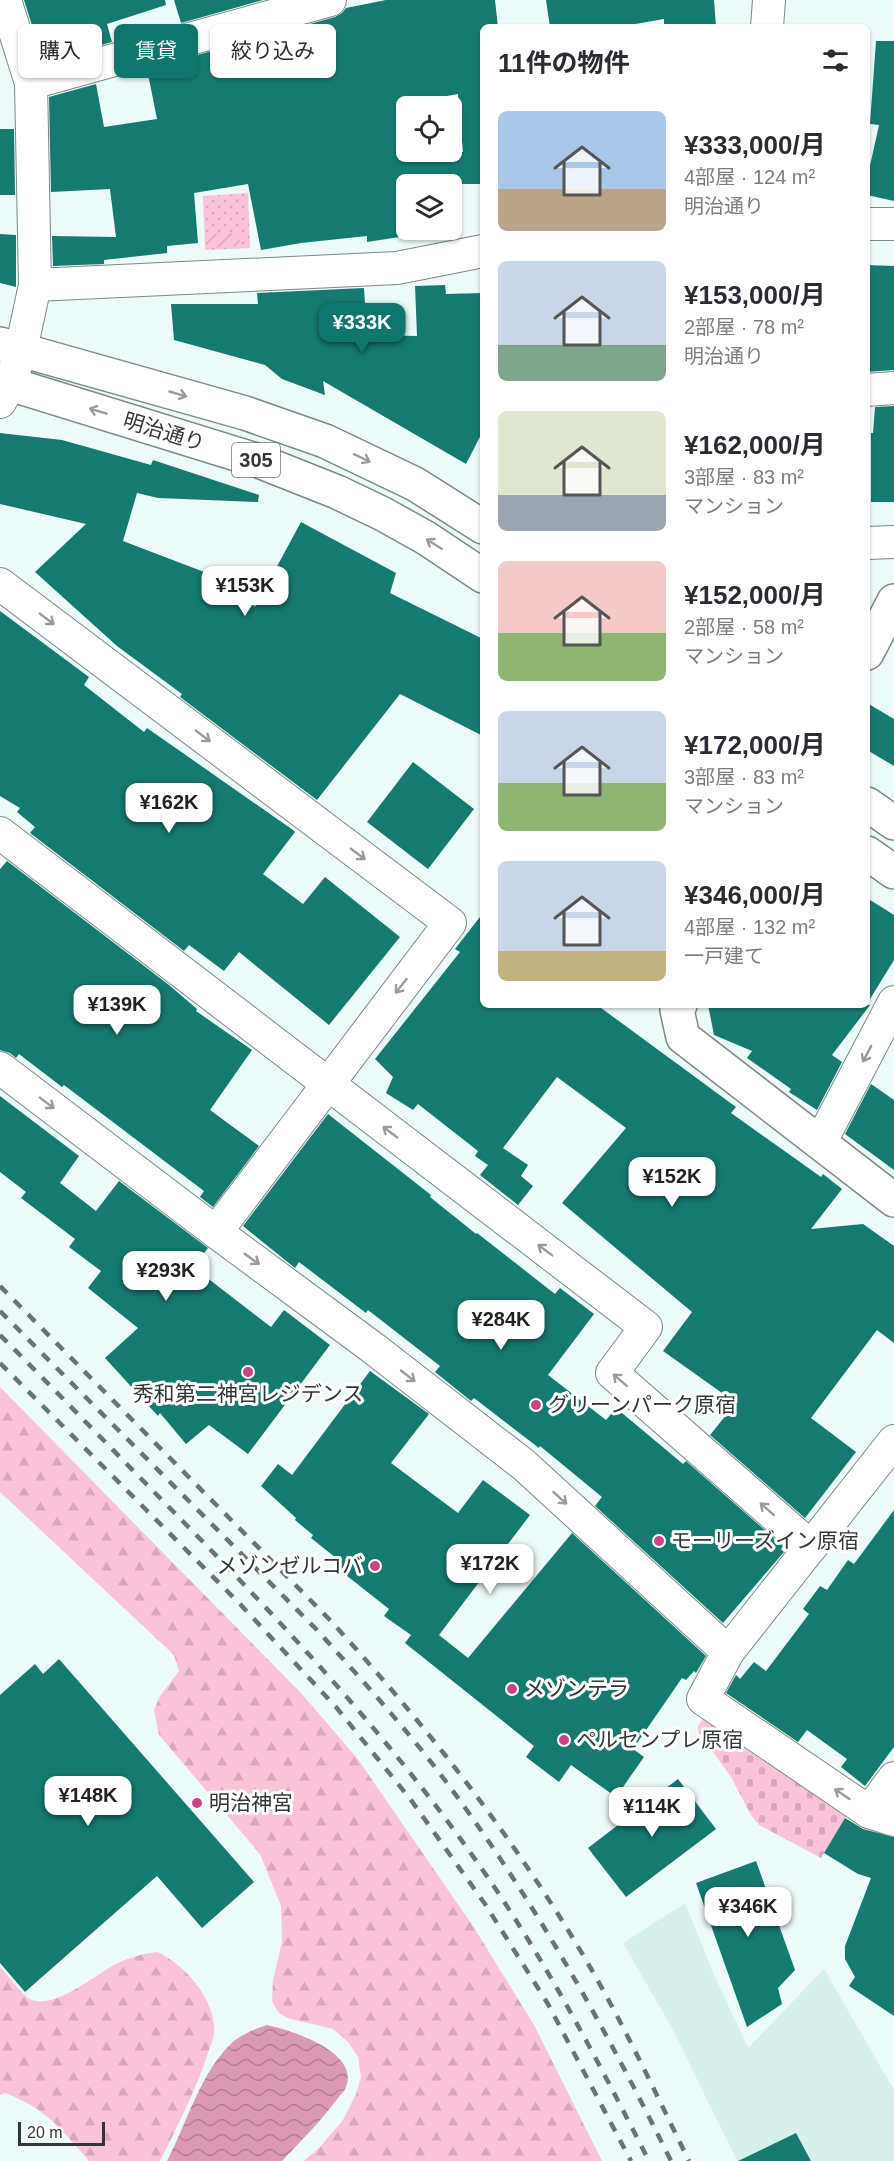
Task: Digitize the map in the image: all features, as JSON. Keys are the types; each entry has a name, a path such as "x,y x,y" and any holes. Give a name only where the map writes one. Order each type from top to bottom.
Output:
{"main road":[{"name":"明治通り","path":"10,347 245,413 326,441 415,484 480,525"},
{"name":"明治通り","path":"3,389 259,460 337,492 417,533 480,574"},
{"path":"870,647 894,601"},
{"path":"870,806 894,823"},
{"path":"870,855 894,872"},
{"path":"678,1008 682,1037 894,1200"}],"street":[{"path":"3,389 10,347 35,285 31,82 5,0"},
{"path":"31,82 330,0"},
{"path":"767,24 769,0"},
{"path":"870,224 894,224"},
{"path":"35,285 397,268 480,252"},
{"path":"870,390 894,388"},
{"path":"870,543 894,542"},
{"path":"0,584 450,922 216,1232"},
{"path":"0,833 646,1327 612,1373 811,1547"},
{"path":"820,1143 894,1002"},
{"path":"0,1068 373,1348 524,1465 728,1652"},
{"path":"894,1441 728,1652 703,1699 882,1816 894,1778"}],"shaded area":[{"path":"685,1903 715,1977 748,2048 824,1969 894,2090 894,2161 737,2161 673,2030 623,1943"}],"green space":[{"path":"248,193 250,248 205,250 203,196"},
{"path":"233,233 238,235 241,246 208,248 207,234"},
{"path":"0,1387 301,1693 357,1758 473,1926 534,2025 602,2161 304,2161 320,2147 343,2120 356,2094 361,2077 358,2057 348,2042 333,2029 287,2018 278,2012 272,2001 273,1980 282,1942 281,1906 260,1854 159,1735 154,1710 160,1696 179,1671 174,1655 0,1492"},
{"path":"708,1711 850,1810 821,1858 759,1825 751,1815 731,1777 698,1731 698,1726"},
{"path":"157,1952 178,1965 205,1997 214,2021 212,2042 191,2096 160,2161 89,2161 61,2129 42,2113 5,2093 0,2095 0,1967 28,1998 38,2001 49,2000 73,1990 121,1962"}],"water":[{"path":"267,2025 306,2038 333,2053 343,2063 348,2074 344,2091 282,2161 167,2161 204,2082 222,2053 238,2038"}],"building":[{"path":"24,0 165,0 166,5 107,24 112,42 102,45 102,24 31,24"},
{"path":"174,0 263,0 181,23"},
{"path":"386,0 495,0 498,24 480,24 480,184 462,184 462,174 396,174 396,238 367,242 367,236 261,250 248,184 194,193 198,243 167,246 167,253 104,260 104,264 53,266 52,236 116,237 110,189 51,192 49,97 96,84 104,127 157,119 149,78 198,78 198,55 210,52 210,78 336,78 336,24 310,24 335,17 346,8"},
{"path":"546,0 714,0 716,24 664,24 664,19 635,24 550,24"},
{"path":"876,41 894,41 894,201 870,196 870,166 879,125 870,124"},
{"path":"0,129 14,129 15,195 0,195"},
{"path":"0,234 16,235 16,287 0,283"},
{"path":"870,265 894,266 894,370 870,372"},
{"path":"445,285 446,294 480,293 480,437 466,464 323,381 325,395 282,379 265,365 174,340 171,304 258,304 257,293 364,288 367,335 417,336 415,286"},
{"path":"894,406 894,502 871,502 871,433 873,433 875,407"},
{"path":"0,433 62,440 151,465 153,460 259,495 258,502 158,498 137,493 123,541 212,575 255,607 301,522 396,573 390,593 480,638 480,734 400,694 317,800 180,697 182,694 117,646 35,572 86,524 0,504"},
{"path":"0,611 89,677 84,685 144,732 147,728 295,832 263,874 303,904 325,877 400,937 329,1025 239,952 224,971 189,945 184,951 30,833 35,827 17,812 20,808 0,796"},
{"path":"870,705 894,719 894,766 870,752"},
{"path":"413,762 474,809 428,869 367,822"},
{"path":"7,861 169,985 197,1009 196,1011 252,1050 210,1110 259,1146 213,1207 200,1197 204,1191 64,1085 62,1087 19,1054 16,1058 0,1050 0,869"},
{"path":"870,900 894,915 894,960 870,999"},
{"path":"480,917 480,1008 601,1008 736,1107 731,1113 821,1177 823,1174 842,1189 811,1229 863,1224 894,1246 894,1343 877,1330 811,1418 856,1452 805,1518 710,1435 736,1403 663,1351 692,1312 562,1203 626,1128 557,1077 503,1148 528,1165 521,1176 533,1186 518,1205 480,1175 488,1165 475,1156 478,1151 418,1104 413,1110 386,1093 393,1077 375,1059 460,952 455,949"},
{"path":"709,1008 868,1008 832,1055 842,1062 817,1110 789,1092 791,1089 747,1058 752,1051 714,1035"},
{"path":"871,1084 894,1100 894,1170 845,1134"},
{"path":"0,1096 79,1156 60,1183 96,1211 119,1181 208,1248 193,1267 271,1327 284,1310 330,1345 248,1454 209,1425 186,1444 160,1413 158,1416 105,1358 138,1328 88,1288 101,1271 69,1247 75,1239 21,1198 26,1192 0,1172"},
{"path":"328,1114 431,1195 430,1197 476,1234 555,1294 560,1288 594,1314 548,1375 606,1420 616,1408 683,1464 686,1461 783,1546 781,1549 784,1552 723,1623 595,1506 602,1497 540,1446 539,1448 474,1398 471,1401 435,1372 440,1366 368,1310 366,1313 299,1262 295,1268 243,1226"},
{"path":"370,1371 429,1414 391,1463 458,1513 483,1480 530,1515 439,1635 468,1658 572,1533 706,1656 696,1673 694,1671 686,1680 682,1678 633,1749 644,1757 616,1797 571,1765 559,1782 526,1757 534,1746 405,1643 411,1635 384,1616 389,1609 337,1568 341,1562 311,1538 313,1535 261,1486 278,1464 292,1475"},
{"path":"894,1510 894,1747 865,1786 841,1767 847,1759 807,1730 798,1742 726,1693 736,1675 740,1679 754,1662 766,1671 809,1614 803,1609 820,1586 827,1590 848,1560 854,1564"},
{"path":"59,1659 254,1882 202,1928 157,1876 25,1992 0,1963 0,1695 35,1664 43,1674"},
{"path":"678,1779 716,1829 626,1897 588,1848"},
{"path":"845,1818 863,1829 894,1837 894,2016 849,1986 855,1977 845,1959 845,1946 871,1878 858,1874 824,1853"},
{"path":"756,1861 795,1970 778,1988 782,2004 747,2027 696,1883"},
{"path":"796,2133 811,2161 738,2161"}],"railway":[{"path":"0,1286 329,1619 401,1701 469,1786 532,1875 590,1967 689,2161"},
{"path":"0,1311 317,1630 382,1703 444,1779 508,1870 566,1964 671,2161"},
{"path":"0,1335 252,1593 340,1690 424,1791 464,1843 541,1961 597,2060 649,2161"},
{"path":"0,1363 240,1604 336,1707 411,1800 485,1904 548,2004 631,2161"}],"place":[{"name":"秀和第二神宮レジデンス","path":"248,1372"},
{"name":"グリーンパーク原宿","path":"536,1405"},
{"name":"モーリーズイン原宿","path":"659,1541"},
{"name":"メゾンゼルコバ","path":"375,1566"},
{"name":"メゾンテラ","path":"512,1689"},
{"name":"ペルセンプレ原宿","path":"564,1740"},
{"name":"明治神宮","path":"197,1803"}]}
